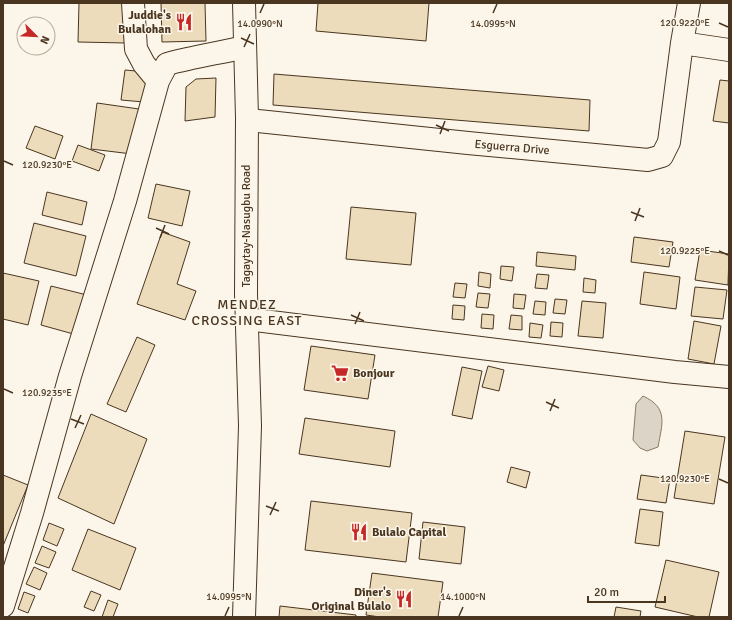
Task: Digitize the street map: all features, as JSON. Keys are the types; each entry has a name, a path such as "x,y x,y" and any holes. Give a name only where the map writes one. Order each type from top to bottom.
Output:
{"street":[{"path":"133,3 136,49 144,64 158,80"},
{"name":"Tagaytay-Nasugbu Road","path":"244,3 247,118 247,319 249,441 244,617"},
{"name":"Esguerra Drive","path":"247,118 258,121 468,143 648,160 662,156 669,142 682,43 689,3"},
{"path":"682,43 729,50"},
{"path":"3,606 32,513 70,376 125,201 158,80 167,64 196,56 217,54 245,47"},
{"path":"247,319 660,370 729,377"}],"shaded area":[{"path":"643,396 657,406 662,417 658,447 647,451 640,448 633,440 636,404"}],"building":[{"path":"79,3 125,3 126,43 78,42"},
{"name":"Juddie's Bulalohan","path":"161,3 205,3 206,41 162,42"},
{"path":"318,3 429,3 426,41 316,31"},
{"path":"125,70 147,72 144,102 121,100"},
{"path":"274,74 590,100 589,131 273,105"},
{"path":"216,78 215,117 185,121 186,87 196,79"},
{"path":"720,80 729,81 729,123 713,121"},
{"path":"97,103 139,109 132,154 91,149"},
{"path":"35,126 63,136 55,159 26,148"},
{"path":"78,145 105,155 99,171 72,161"},
{"path":"156,184 190,191 182,226 148,218"},
{"path":"47,192 87,202 82,225 42,215"},
{"path":"351,207 416,213 411,265 346,259"},
{"path":"34,223 86,236 76,276 24,263"},
{"path":"162,232 190,242 177,284 196,291 185,320 137,304"},
{"path":"634,237 673,242 669,267 631,262"},
{"path":"700,250 729,254 728,285 695,280"},
{"path":"537,252 576,256 575,270 536,266"},
{"path":"501,266 514,267 512,281 500,279"},
{"path":"479,272 491,274 490,288 478,286"},
{"path":"644,272 680,277 676,309 640,304"},
{"path":"3,273 39,281 28,325 3,319"},
{"path":"537,274 549,275 547,289 535,288"},
{"path":"584,278 596,280 595,293 583,292"},
{"path":"455,283 467,284 465,298 453,297"},
{"path":"51,286 87,295 77,335 41,325"},
{"path":"695,287 727,290 723,319 691,316"},
{"path":"478,293 490,294 488,308 476,307"},
{"path":"514,294 526,295 524,309 513,308"},
{"path":"555,299 567,300 565,314 553,313"},
{"path":"535,301 546,302 545,315 533,314"},
{"path":"582,301 606,303 603,338 578,336"},
{"path":"453,305 465,306 464,320 452,319"},
{"path":"482,314 494,315 493,329 481,328"},
{"path":"511,315 522,316 522,330 509,329"},
{"path":"694,321 721,326 714,364 688,359"},
{"path":"551,322 563,323 562,337 550,336"},
{"path":"530,323 543,325 541,338 529,337"},
{"path":"137,337 155,345 126,412 107,404"},
{"name":"Bonjour","path":"311,346 375,355 368,399 304,390"},
{"path":"488,366 504,370 499,391 482,387"},
{"path":"462,367 482,371 472,419 452,415"},
{"path":"91,414 147,439 114,524 58,498"},
{"path":"305,418 395,431 390,467 299,454"},
{"path":"685,431 725,437 714,504 674,498"},
{"path":"511,467 530,472 526,488 507,482"},
{"path":"3,475 28,485 3,546"},
{"path":"641,475 670,479 666,503 637,499"},
{"name":"Bulalo Capital","path":"311,501 412,513 406,562 305,550"},
{"path":"640,509 663,512 659,546 635,543"},
{"path":"423,522 465,527 461,564 419,559"},
{"path":"49,523 64,529 57,546 43,540"},
{"path":"88,529 136,548 120,590 72,570"},
{"path":"42,546 56,552 49,568 35,563"},
{"path":"666,560 719,572 709,617 698,617 655,607"},
{"path":"34,567 47,573 40,590 26,584"},
{"name":"Diner's Original Bulalo","path":"372,573 443,582 438,617 380,617 366,615"},
{"path":"91,591 101,595 94,611 84,607"},
{"path":"24,592 35,596 28,613 18,609"},
{"path":"108,600 118,604 113,617 102,617"},
{"path":"280,606 356,615 356,617 279,617"},
{"path":"616,607 641,611 640,617 614,617"}],"place":[{"name":"Juddie's Bulalohan","path":"184,22"},
{"name":"Bonjour","path":"340,373"},
{"name":"Bulalo Capital","path":"359,532"},
{"name":"Diner's Original Bulalo","path":"404,599"}],"district":[{"name":"MENDEZ CROSSING EAST","path":"247,312"}]}
